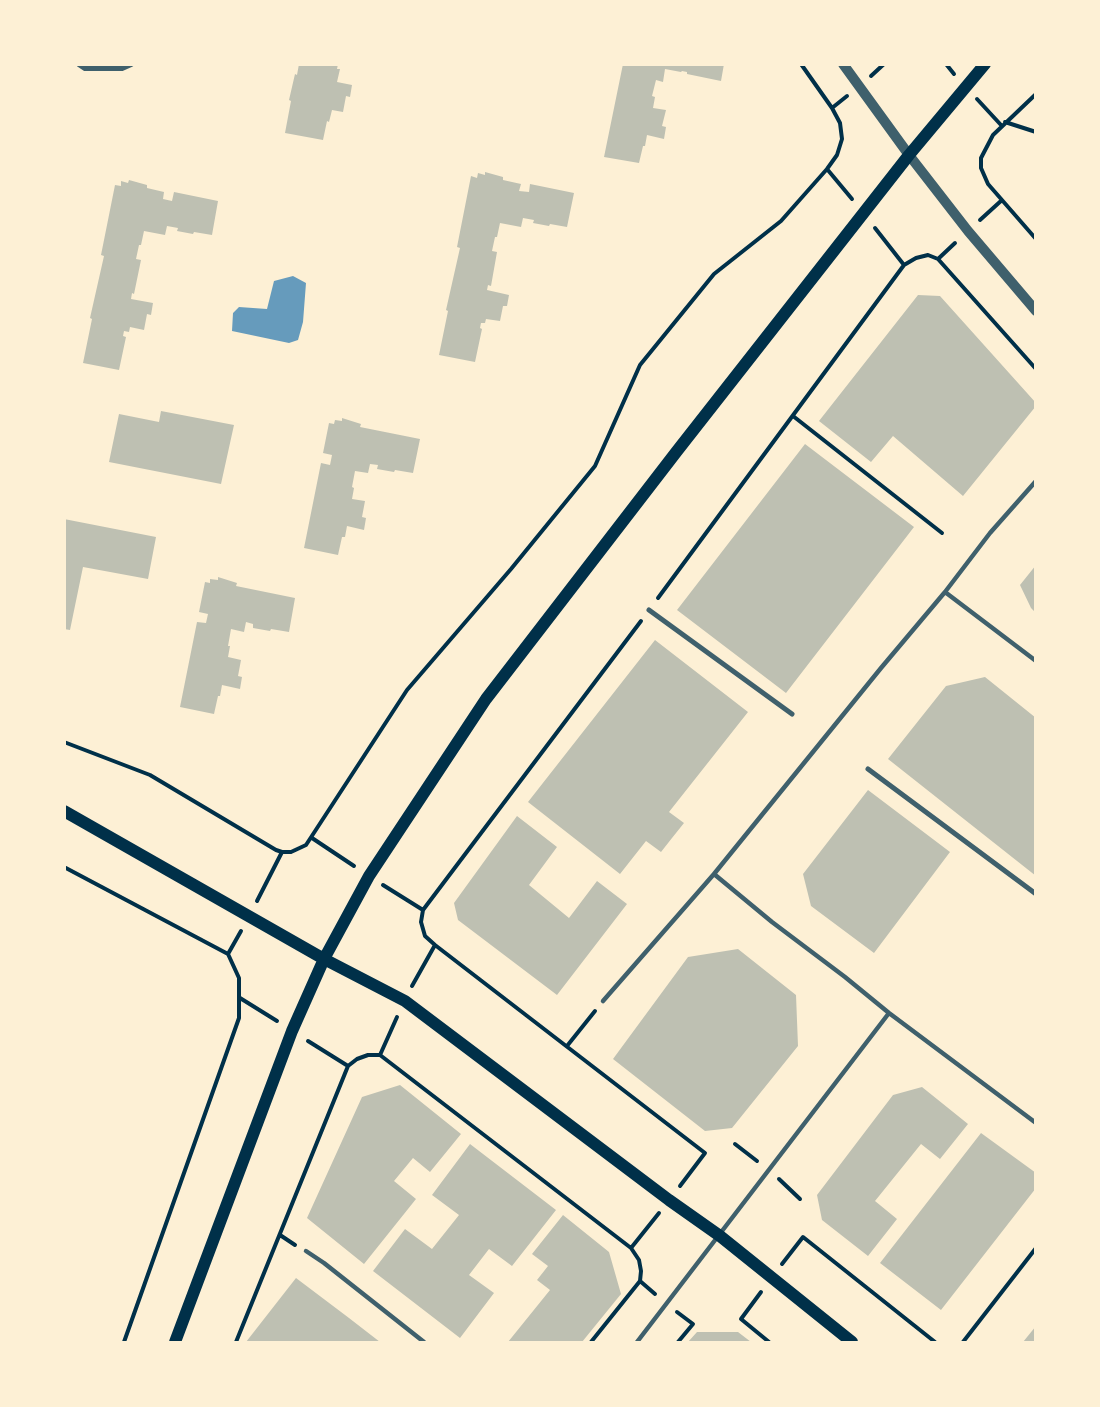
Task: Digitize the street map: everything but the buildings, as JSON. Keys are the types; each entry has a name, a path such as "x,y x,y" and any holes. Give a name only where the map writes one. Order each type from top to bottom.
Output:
{"main road":[{"path":"175,1342 292,1030 324,959 369,876 486,699 909,155 985,64"},
{"path":"64,811 324,959 405,1001 720,1236 852,1342"}],"street":[{"path":"79,64 85,68 122,68 131,64"},
{"path":"843,64 968,231 1035,311"},
{"path":"649,610 792,714"},
{"path":"868,769 1035,894"}],"lane":[{"path":"603,1001 714,874 945,592 990,533 1035,481"},
{"path":"945,592 1035,661"},
{"path":"714,874 772,922 1035,1123"},
{"path":"637,1342 890,1013"},
{"path":"306,1251 424,1342"}],"path":[{"path":"64,742 150,775 276,850 291,852 306,845 407,690 511,569 595,466 640,365 714,274 781,221 837,155 842,139 840,123 801,64"},
{"path":"1035,94 993,135 981,158 981,168 988,184 1035,239"},
{"path":"1005,122 1035,132"},
{"path":"705,1153 435,945 425,936 421,922 423,910 649,610 904,265 916,258 928,255 938,259 1035,369"},
{"path":"793,416 942,533"},
{"path":"64,867 228,954 239,978 239,1018 124,1342"},
{"path":"567,1046 603,1001"},
{"path":"236,1342 348,1066 368,1055 380,1055 631,1248 639,1260 640,1281 591,1342"},
{"path":"803,1237 935,1342"},
{"path":"963,1342 1035,1248"},
{"path":"741,1319 769,1342"},
{"path":"678,1342 693,1324"}],"water":[{"path":"293,276 306,283 303,322 298,340 289,343 232,331 233,313 239,307 267,309 274,281"}]}
